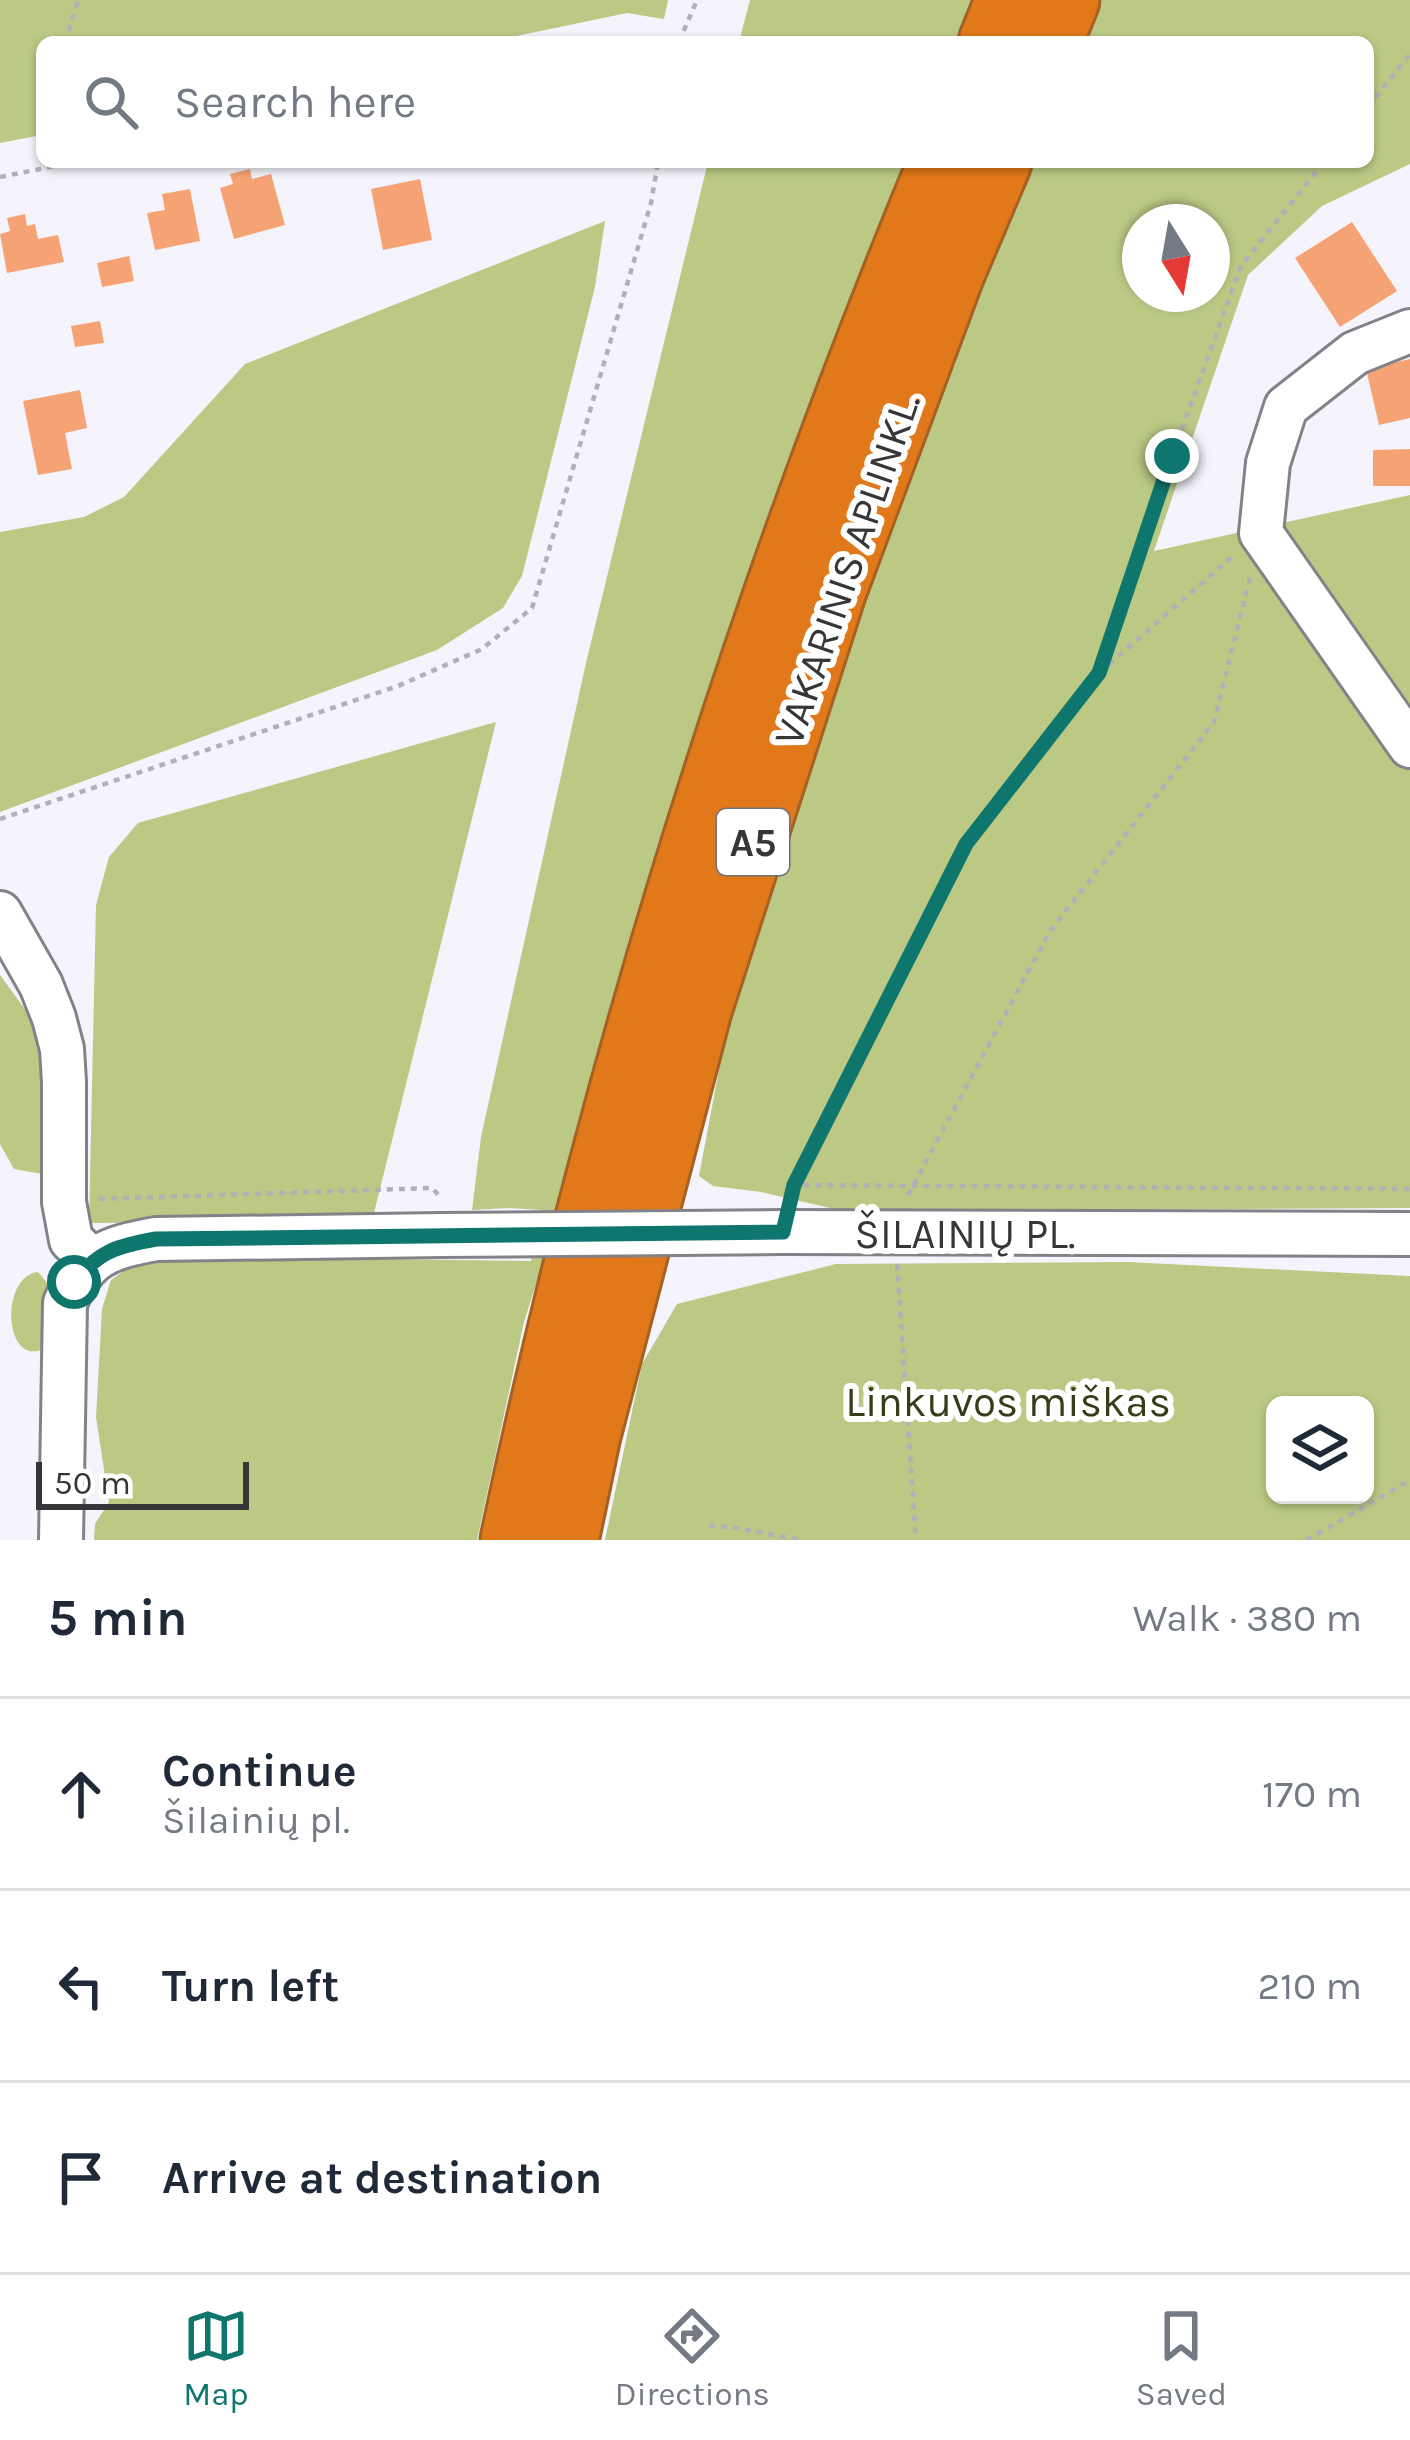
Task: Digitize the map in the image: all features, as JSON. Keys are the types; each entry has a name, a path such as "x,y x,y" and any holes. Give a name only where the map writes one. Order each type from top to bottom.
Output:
{"highway":[{"path":"993,36 1008,0"},
{"path":"1052,36 1067,0"},
{"name":"VAKARINIS APLINKL.","path":"513,1540 544,1396 643,1007 772,607 939,168"},
{"name":"VAKARINIS APLINKL.","path":"566,1540 588,1435 706,988 833,590 996,168"}],"street":[{"path":"1410,331 1355,353 1286,407 1268,463 1261,533 1410,746"},
{"path":"0,913 54,1018 64,1082 64,1202 71,1240 92,1260 74,1282 65,1304 61,1540"},
{"name":"ŠILAINIŲ PL.","path":"92,1260 126,1245 156,1239 783,1232 1410,1234"}],"path":[{"path":"67,36 78,0"},
{"path":"682,36 697,0"},
{"path":"1374,99 1410,54"},
{"path":"0,177 41,168"},
{"path":"0,819 398,686 482,649 532,608 651,203 657,168"},
{"path":"1099,673 1241,266 1319,168"},
{"path":"783,1232 794,1185 966,844 1099,673 1261,533"},
{"path":"916,1540 895,1233 912,1185 1051,931 1214,722 1261,533"},
{"path":"794,1185 1410,1189"},
{"path":"64,1202 432,1188 442,1200 442,1235"},
{"path":"1307,1540 1410,1480"},
{"path":"709,1526 802,1540"}],"green space":[{"path":"0,0 668,0 664,19 627,13 516,36 36,36 36,136 0,143"},
{"path":"750,0 974,0 959,36 741,36"},
{"path":"1100,0 1410,0 1410,164 1322,206 1248,275 1154,551 1410,495 1410,1208 869,1217 713,1186 699,1176 727,1027 904,480 1029,168 1374,168 1374,36 1085,36"},
{"path":"707,168 903,168 788,467 651,883 582,1107 524,1322 477,1540 94,1540 95,1524 109,1502 96,1417 102,1309 111,1280 133,1264 162,1258 235,1257 531,1261 542,1210 472,1210 481,1137 586,663"},
{"path":"605,221 595,287 522,576 503,608 437,650 0,812 0,532 84,517 124,497 245,364"},
{"path":"496,722 372,1221 89,1223 96,905 109,857 138,823"},
{"path":"0,975 40,1030 47,1089 42,1174 14,1169 0,1144"},
{"name":"Linkuvos miškas","path":"1127,1262 1410,1276 1410,1540 605,1540 642,1364 677,1304 836,1264"},
{"path":"38,1272 49,1285 44,1349 30,1351 14,1334 12,1303 26,1277"}],"building":[{"path":"250,169 252,179 271,174 285,225 234,239 220,188 233,184 230,174"},
{"path":"420,179 432,240 383,250 371,189"},
{"path":"190,189 200,241 155,250 147,213 165,210 162,194"},
{"path":"25,214 27,226 35,224 38,239 58,235 64,262 7,273 0,234 10,231 7,218"},
{"path":"1352,222 1397,291 1340,327 1295,258"},
{"path":"129,256 134,281 102,287 97,263"},
{"path":"100,321 104,343 75,347 71,326"},
{"path":"1410,359 1410,418 1379,425 1366,369"},
{"path":"80,390 87,428 65,433 72,469 38,475 23,401"},
{"path":"1410,449 1410,486 1373,486 1373,450"}],"route":[{"path":"74,1282 92,1260 126,1245 156,1239 783,1232 794,1185 966,844 1099,673 1172,456"}]}
